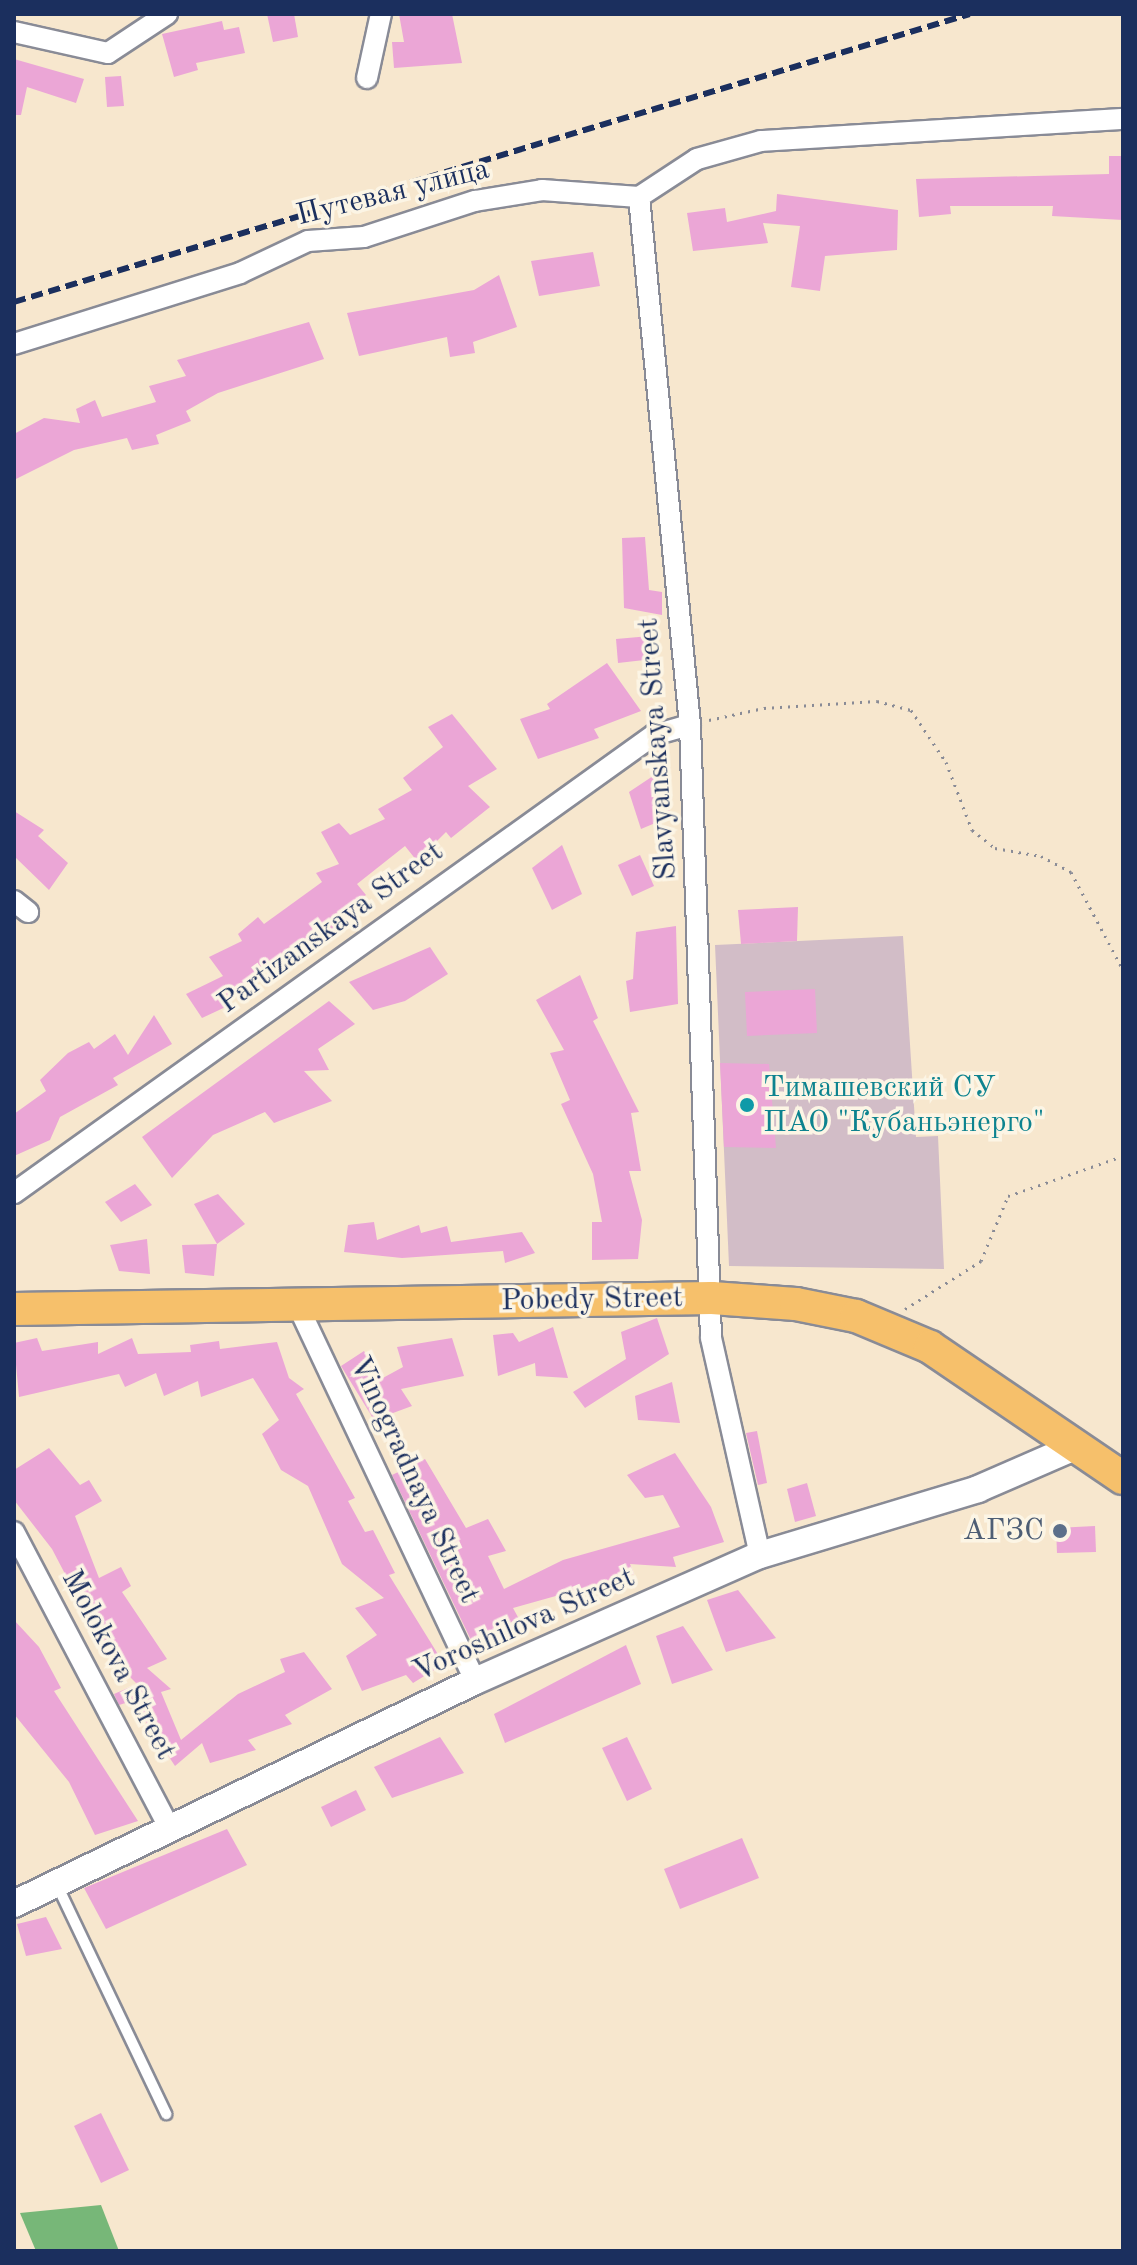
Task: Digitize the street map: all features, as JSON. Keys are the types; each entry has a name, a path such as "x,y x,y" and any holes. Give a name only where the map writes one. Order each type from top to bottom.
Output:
{"main road":[{"name":"Pobedy Street","path":"14,1309 712,1298 796,1304 878,1324 973,1373 1123,1478"}],"street":[{"path":"367,78 381,14"},
{"path":"14,32 108,53 162,19"},
{"path":"639,197 697,159 761,141 1123,119"},
{"name":"Путевая улица","path":"14,344 240,273 308,241 364,237 475,201 542,190 639,197"},
{"name":"Slavyanskaya Street","path":"639,197 690,725 711,1338 760,1555"},
{"name":"Partizanskaya Street","path":"14,1193 654,735 690,725"},
{"name":"Vinogradnaya Street","path":"298,1306 475,1681"},
{"name":"Voroshilova Street","path":"14,1904 475,1681 760,1555 978,1489 1077,1446"},
{"name":"Molokova Street","path":"14,1532 169,1827"}],"lane":[{"path":"56,1883 166,2114"}],"path":[{"path":"690,725 764,708 885,701 911,710 946,762 972,830 995,848 1041,856 1071,872 1123,970"},
{"path":"878,1324 973,1269 989,1250 1003,1204 1019,1188 1123,1156"}],"shaded area":[{"path":"903,936 916,1137 938,1136 944,1269 729,1266 715,945"}],"green space":[{"path":"101,2205 119,2251 36,2251 20,2213"}],"building":[{"path":"267,14 294,14 298,37 273,42"},
{"path":"399,14 452,14 462,63 394,68 392,42 404,42"},
{"path":"222,21 224,30 239,27 245,53 196,63 198,70 174,77 162,34"},
{"path":"14,59 84,79 76,103 27,87 21,115 14,115"},
{"path":"121,76 124,106 107,107 105,77"},
{"path":"1109,156 1123,156 1123,220 1052,216 1053,206 950,206 951,214 919,217 916,179 1109,174"},
{"path":"777,194 898,210 897,250 825,256 820,291 791,287 800,226 763,223 768,243 693,251 687,213 725,208 727,222 776,211"},
{"path":"593,252 600,286 539,296 531,261"},
{"path":"499,275 517,327 473,342 475,353 450,357 447,337 359,356 347,313 474,290"},
{"path":"309,322 324,359 218,393 186,411 191,421 156,435 159,444 132,450 127,438 74,450 14,480 14,434 44,418 80,423 76,409 95,400 102,417 156,402 149,386 186,376 177,360"},
{"path":"645,537 649,590 662,592 662,615 624,608 622,538"},
{"path":"650,636 653,659 618,663 616,639"},
{"path":"607,663 641,711 594,729 599,738 538,759 520,719 550,709 547,704"},
{"path":"452,714 497,769 468,786 490,807 451,838 446,832 417,861 405,846 357,884 366,895 336,918 342,926 288,948 293,954 226,997 232,1004 202,1018 186,994 223,976 209,957 242,941 238,934 258,917 264,924 322,882 316,873 339,864 321,832 339,823 350,835 385,819 378,809 412,790 403,778 443,747 428,727"},
{"path":"653,776 672,816 641,829 629,792"},
{"path":"14,811 44,830 38,836 68,863 49,890 14,856"},
{"path":"562,845 582,894 552,910 532,868"},
{"path":"640,855 654,886 632,896 618,865"},
{"path":"798,907 797,941 741,944 738,910"},
{"path":"676,926 678,1004 630,1012 626,981 633,979 636,932"},
{"path":"430,947 448,974 405,1001 373,1010 349,982"},
{"path":"580,975 598,1018 593,1021 639,1112 631,1113 641,1171 629,1171 642,1220 638,1259 592,1260 592,1222 602,1222 593,1174 561,1104 570,1100 550,1053 564,1050 536,1000"},
{"path":"815,989 817,1033 747,1036 745,992"},
{"path":"329,1001 355,1024 318,1049 329,1070 304,1071 332,1101 274,1123 265,1112 213,1135 172,1178 142,1137"},
{"path":"154,1015 172,1044 113,1078 118,1085 60,1117 50,1140 14,1156 14,1114 46,1091 40,1080 68,1053 89,1042 94,1049 115,1034 128,1055"},
{"name":"Тимашевский СУ ПАО \"Кубаньэнерго\"","path":"720,1063 769,1064 776,1148 724,1147"},
{"path":"135,1184 152,1205 121,1222 105,1202"},
{"path":"218,1194 245,1224 217,1244 194,1204"},
{"path":"374,1222 377,1240 419,1225 421,1233 447,1226 451,1242 522,1232 535,1253 505,1263 503,1251 402,1258 344,1252 348,1225"},
{"path":"147,1239 150,1274 119,1271 110,1245"},
{"path":"217,1244 214,1276 185,1273 182,1245"},
{"path":"657,1318 669,1354 585,1408 573,1392 626,1359 621,1332"},
{"path":"553,1327 568,1378 536,1376 535,1363 498,1376 493,1335 513,1333 519,1342"},
{"path":"37,1338 42,1351 98,1342 98,1354 132,1338 138,1354 191,1352 190,1345 219,1341 220,1349 277,1342 289,1378 304,1389 296,1394 355,1498 348,1501 365,1532 373,1530 395,1573 389,1575 444,1664 413,1683 406,1675 362,1691 346,1656 377,1635 355,1608 384,1598 342,1564 308,1486 281,1470 262,1434 279,1420 253,1378 201,1397 198,1381 164,1396 156,1373 125,1387 119,1374 19,1397 14,1343"},
{"path":"452,1338 464,1376 401,1389 412,1406 374,1420 341,1366 364,1351 381,1379 403,1367 397,1347"},
{"path":"672,1382 680,1423 638,1420 635,1396"},
{"path":"757,1431 767,1483 758,1485 746,1433"},
{"path":"49,1448 80,1485 89,1480 102,1501 75,1516 99,1578 121,1567 131,1586 122,1592 167,1659 147,1668 171,1689 161,1692 181,1740 238,1694 285,1672 280,1659 304,1652 332,1689 285,1715 292,1724 248,1740 256,1750 210,1763 202,1743 175,1766 132,1701 119,1705 114,1694 137,1684 107,1654 52,1549 14,1500 14,1470"},
{"path":"675,1453 711,1507 724,1542 673,1557 676,1567 630,1564 634,1574 513,1608 519,1619 471,1640 392,1475 425,1459 466,1528 488,1519 506,1551 488,1556 504,1589 563,1560 680,1527 663,1495 645,1498 627,1475"},
{"path":"807,1483 816,1516 795,1522 787,1489"},
{"path":"1095,1526 1096,1552 1057,1553 1056,1528"},
{"path":"738,1590 776,1638 726,1652 707,1600"},
{"path":"14,1620 39,1647 61,1688 54,1691 138,1821 95,1835 69,1782 14,1714"},
{"path":"683,1626 713,1670 672,1684 656,1636"},
{"path":"626,1645 641,1684 505,1743 494,1714"},
{"path":"440,1737 464,1773 392,1798 374,1767"},
{"path":"627,1737 652,1789 627,1801 602,1748"},
{"path":"356,1790 366,1810 331,1827 321,1807"},
{"path":"227,1829 247,1865 106,1929 84,1888"},
{"path":"742,1838 759,1878 680,1909 664,1869"},
{"path":"46,1917 62,1949 26,1956 17,1924"},
{"path":"101,2113 129,2170 101,2183 74,2126"}],"railway":[{"path":"14,302 970,14"}],"place":[{"name":"Тимашевский СУ ПАО \"Кубаньэнерго\"","path":"747,1105"},
{"name":"АГЗС","path":"1060,1531"}]}
